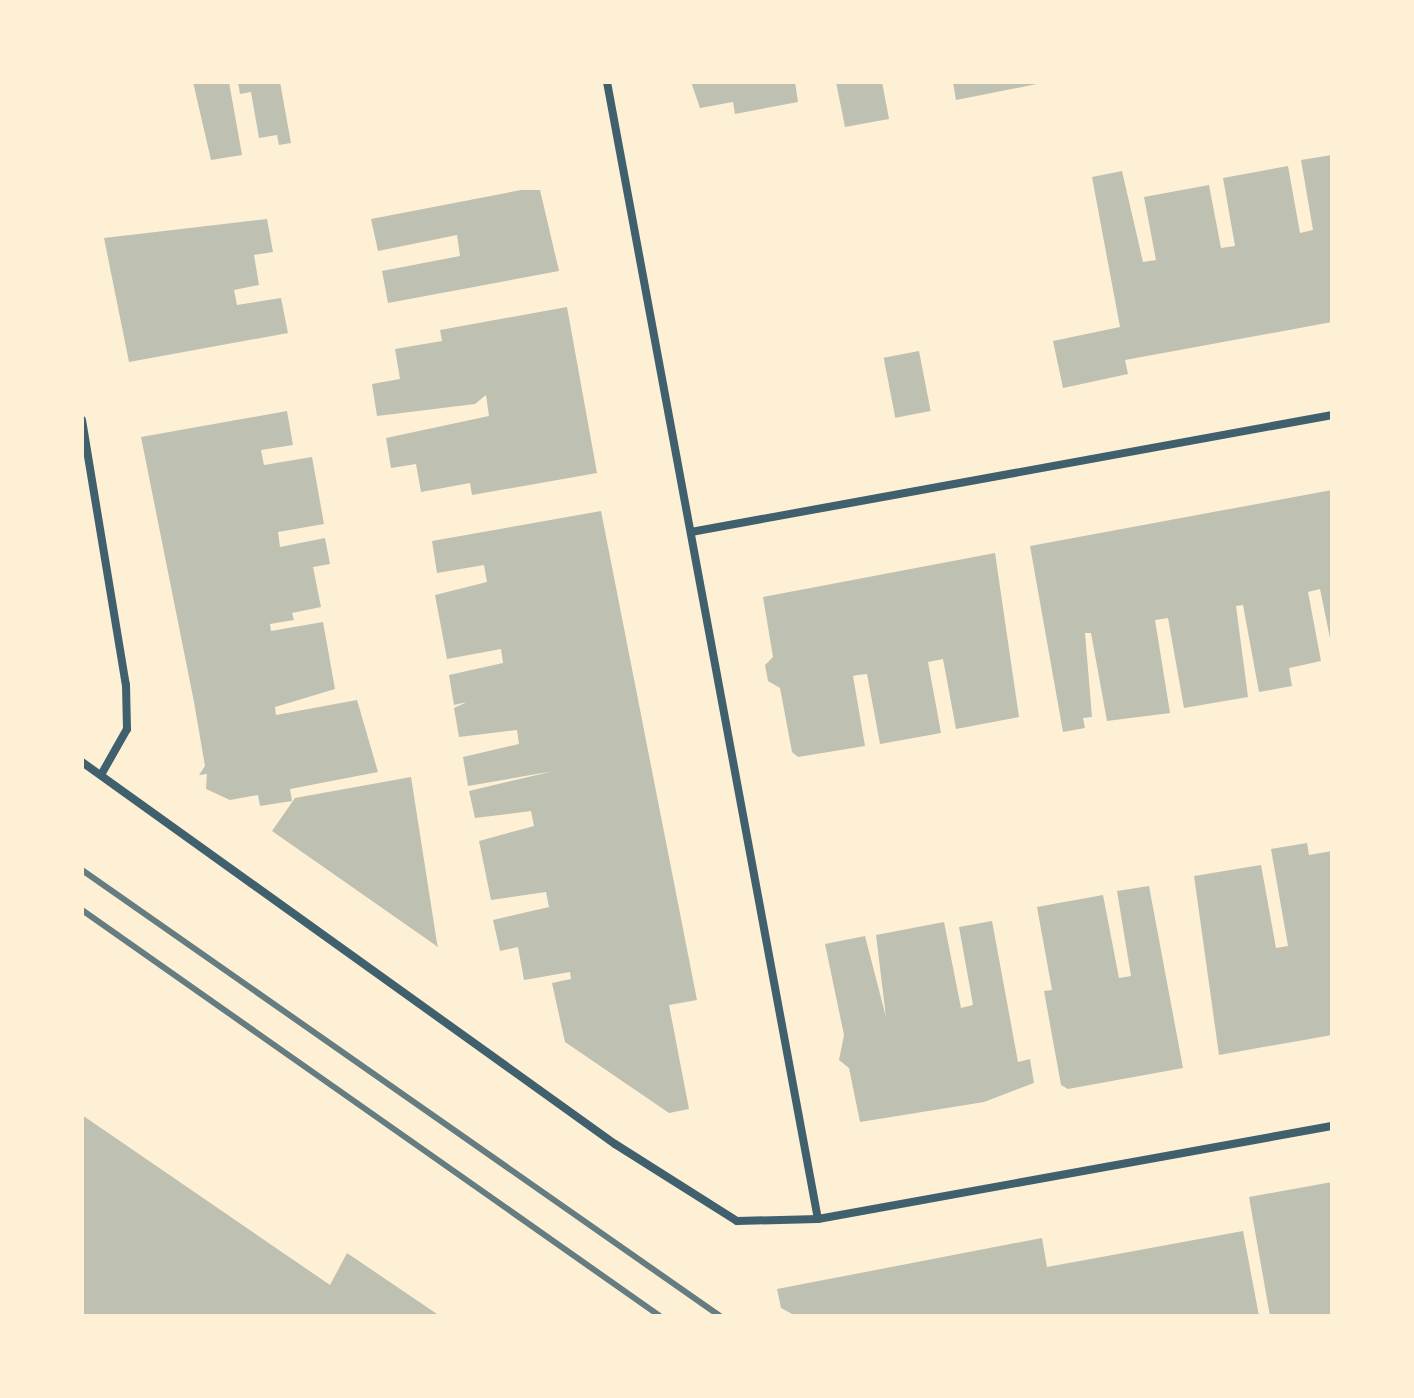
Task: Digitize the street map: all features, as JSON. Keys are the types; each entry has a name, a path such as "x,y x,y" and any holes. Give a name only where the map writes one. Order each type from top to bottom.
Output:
{"street":[{"path":"607,82 818,1219"},
{"path":"691,532 1332,415"},
{"path":"82,420 126,685 127,729 101,775"},
{"path":"82,762 615,1144 737,1221 818,1219 1332,1126"}],"building":[{"path":"193,82 229,82 242,155 211,160"},
{"path":"238,82 280,82 291,143 279,145 277,135 259,138 251,92 240,94"},
{"path":"691,82 795,82 798,102 735,114 733,102 700,108"},
{"path":"836,82 882,82 889,119 845,127"},
{"path":"953,82 1042,82 1042,83 956,100"},
{"path":"1332,155 1332,322 1125,360 1128,374 1063,388 1053,341 1120,327 1092,177 1122,171 1143,262 1156,260 1144,197 1209,185 1221,248 1235,246 1223,178 1288,166 1300,233 1313,230 1301,160"},
{"path":"521,190 540,190 559,271 388,303 382,271 460,256 457,235 378,251 371,219"},
{"path":"267,219 273,252 254,255 259,285 234,290 237,305 281,298 288,333 129,362 104,238"},
{"path":"567,307 597,473 472,495 470,483 421,492 416,464 391,468 386,438 489,416 486,395 475,404 377,416 372,384 400,379 395,349 442,341 440,330"},
{"path":"919,351 931,411 895,418 884,358"},
{"path":"287,411 293,445 261,450 264,465 312,457 324,524 278,532 280,547 325,538 330,564 313,567 321,607 292,613 294,620 270,624 271,631 323,622 335,689 275,707 276,715 357,700 378,772 290,789 292,801 260,806 258,795 230,800 206,789 207,774 199,775 205,766 141,437"},
{"path":"1332,490 1332,648 1320,589 1308,592 1321,661 1289,668 1292,686 1259,692 1243,605 1236,606 1248,697 1184,708 1168,618 1155,620 1170,713 1107,721 1091,633 1085,633 1092,717 1083,718 1085,728 1063,732 1030,546"},
{"path":"601,511 697,1000 669,1005 689,1109 669,1113 565,1042 552,983 571,979 570,972 524,980 518,947 500,951 493,920 549,907 546,892 491,900 479,841 534,826 531,811 475,818 469,791 554,771 468,786 463,757 519,744 517,730 459,737 454,708 467,702 454,705 449,675 503,663 501,649 447,659 435,595 487,582 484,565 437,573 432,541"},
{"path":"995,553 1019,717 956,729 943,659 928,662 941,733 880,744 867,674 858,675 853,676 865,746 798,757 792,752 780,688 768,681 765,665 773,657 763,597"},
{"path":"411,777 438,947 272,831 295,798"},
{"path":"1307,843 1309,855 1332,851 1332,1035 1219,1055 1194,876 1261,865 1276,948 1288,946 1271,849"},
{"path":"1149,886 1183,1068 1068,1089 1061,1085 1044,991 1052,990 1037,907 1103,895 1119,978 1131,976 1117,891"},
{"path":"992,921 1018,1062 1030,1059 1034,1083 984,1102 860,1122 849,1068 839,1060 844,1035 825,944 865,936 886,1017 876,935 944,922 961,1008 973,1005 959,927"},
{"path":"82,1115 330,1285 347,1253 440,1316 82,1316"},
{"path":"1332,1182 1332,1316 1270,1316 1249,1197"},
{"path":"1243,1231 1259,1316 796,1316 781,1308 777,1289 1042,1238 1047,1267"}],"railway":[{"path":"82,870 720,1316"},
{"path":"82,910 660,1316"}]}
